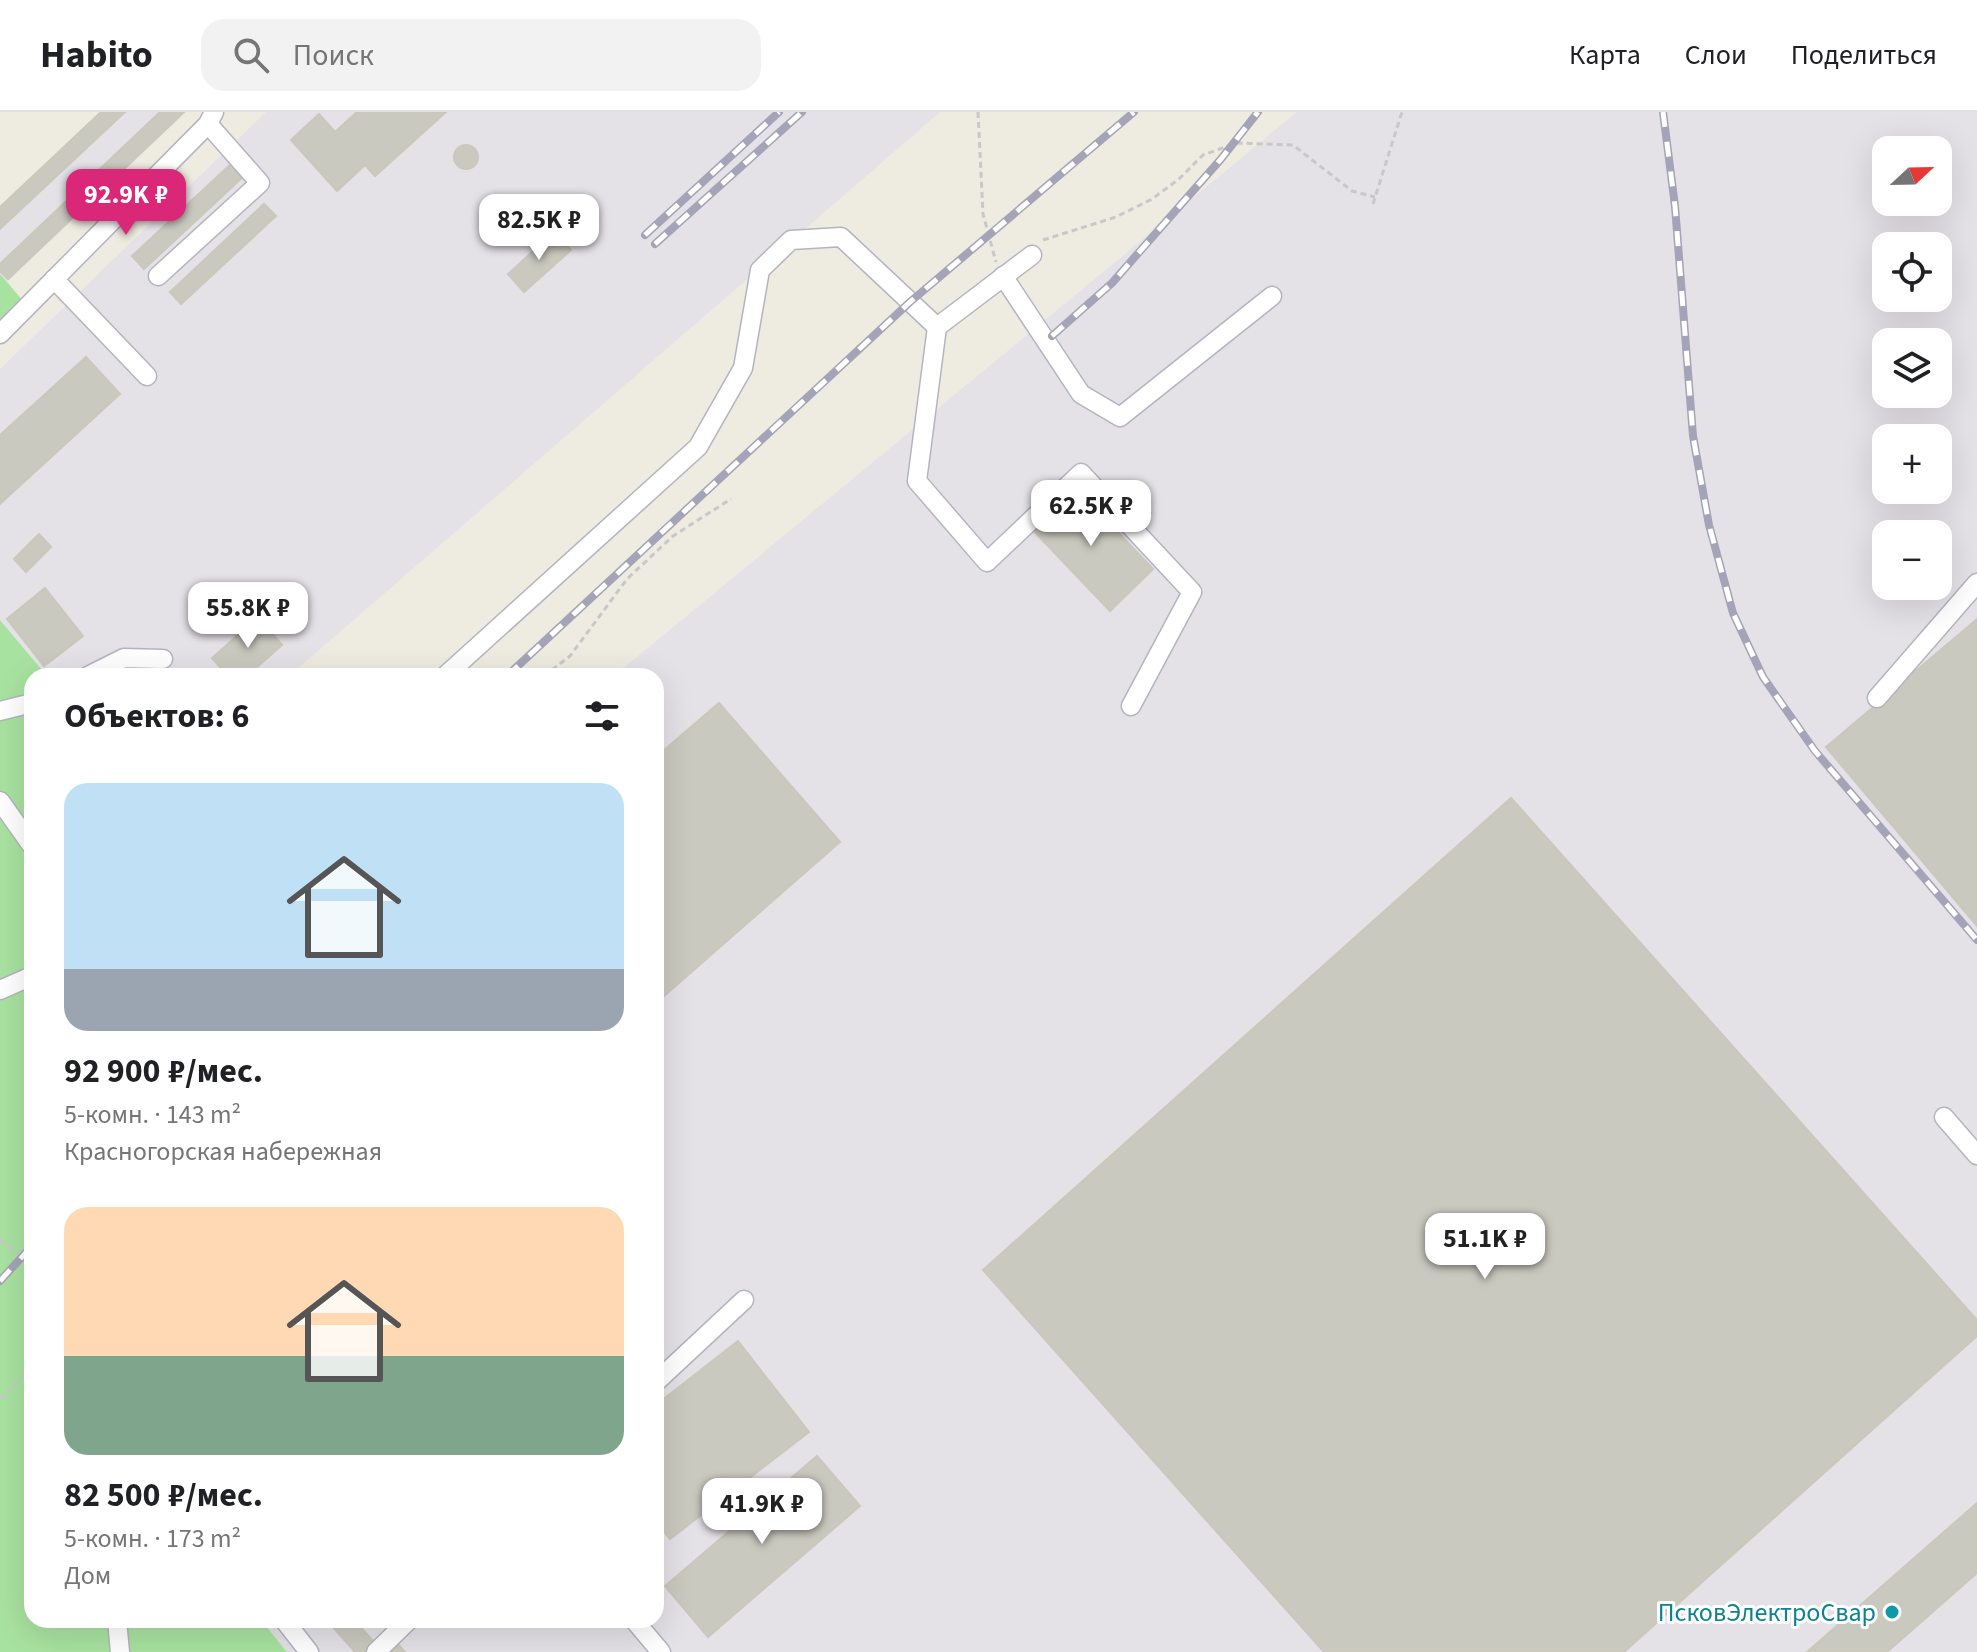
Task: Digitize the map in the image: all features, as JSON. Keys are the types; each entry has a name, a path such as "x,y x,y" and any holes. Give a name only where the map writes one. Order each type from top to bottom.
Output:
{"street":[{"path":"0,334 211,118 260,183 158,276"},
{"path":"454,668 698,447 743,368 760,270 791,240 841,237 937,327"},
{"path":"1032,255 937,327 917,481 987,562 1081,473 1192,592 1131,706"},
{"path":"1003,276 1081,394 1120,417 1272,296"},
{"path":"54,279 147,376"},
{"path":"1877,698 1977,583"},
{"path":"104,668 124,658 163,659"},
{"path":"0,711 24,705"},
{"path":"0,801 24,835"},
{"path":"0,990 24,980"},
{"path":"1944,1117 1977,1155"},
{"path":"664,1375 744,1300"},
{"path":"118,1628 120,1652"},
{"path":"290,1628 309,1652"},
{"path":"376,1652 401,1628"},
{"path":"641,1628 661,1652"}],"path":[{"path":"978,112 983,214 993,257 1003,276"},
{"path":"1373,204 1402,112"},
{"path":"1032,255 1039,241 1116,217 1161,192 1203,155 1237,143 1293,145 1352,191 1375,197"},
{"path":"554,668 570,656 627,579 673,536 731,499"},
{"path":"0,1240 24,1257"},
{"path":"0,1399 24,1375"}],"shaded area":[{"path":"100,112 186,112 7,282 0,274 0,206"},
{"path":"266,112 940,112 298,668 40,668 0,620 0,369"},
{"path":"1297,112 1977,112 1977,1652 287,1652 268,1628 664,1628 664,668 624,668"}],"green space":[{"path":"0,274 25,303 0,328"},
{"path":"0,620 40,668 24,668 24,1628 268,1628 287,1652 0,1652"}],"building":[{"path":"101,112 125,112 0,229 0,207"},
{"path":"160,112 184,112 8,279 0,271 0,264"},
{"path":"357,112 446,112 375,176 365,165 337,191 291,140 319,114 335,132"},
{"path":"466,145 474,149 478,157 474,165 466,169 458,165 454,157 458,149"},
{"path":"232,163 244,176 144,269 132,256"},
{"path":"264,204 276,216 181,304 170,292"},
{"path":"554,232 571,250 524,292 508,274"},
{"path":"86,357 120,394 0,504 0,435"},
{"path":"1072,484 1153,569 1110,611 1029,526"},
{"path":"39,534 51,547 26,572 14,559"},
{"path":"45,588 83,636 44,666 7,619"},
{"path":"258,617 282,645 256,668 221,668 212,658"},
{"path":"1977,619 1977,926 1826,747"},
{"path":"719,703 840,842 664,996 664,750"},
{"path":"1511,798 1977,1320 1977,1336 1624,1652 1324,1652 983,1270"},
{"path":"738,1341 809,1432 670,1539 664,1531 664,1399"},
{"path":"817,1456 860,1506 708,1637 665,1586"},
{"name":"ПсковЭлектроСвар","path":"1977,1503 1977,1573 1887,1652 1807,1652"},
{"path":"334,1628 361,1628 375,1643 365,1652 355,1652"},
{"path":"397,1643 405,1652 387,1652"}],"railway":[{"path":"645,235 779,112"},
{"path":"655,244 802,112"},
{"path":"516,668 910,302 1134,112"},
{"path":"1052,336 1112,283 1258,112"},
{"path":"1663,112 1675,206 1693,436 1709,525 1733,613 1763,677 1815,751 1977,940"},
{"path":"0,1281 24,1255"}],"place":[{"name":"ПсковЭлектроСвар","path":"1892,1612"}]}
